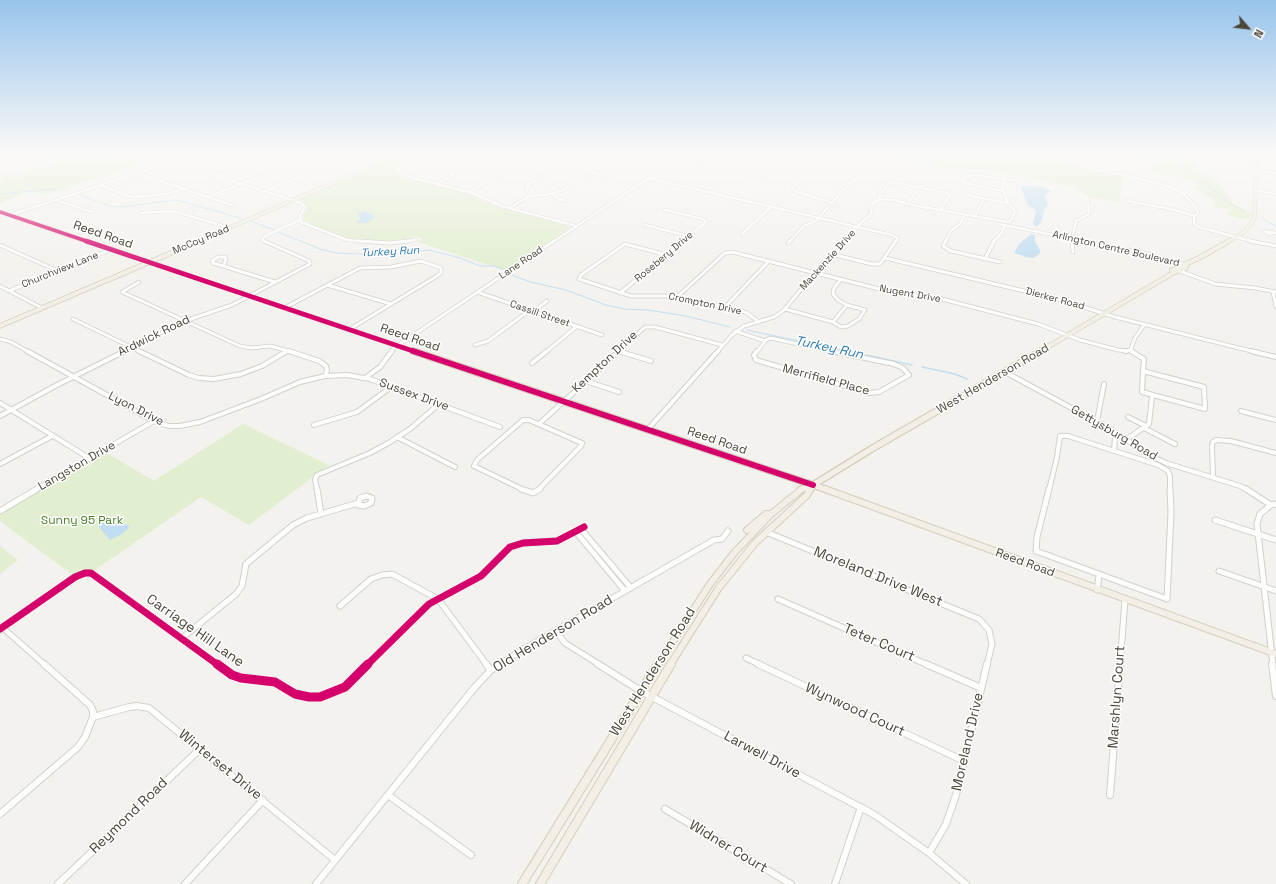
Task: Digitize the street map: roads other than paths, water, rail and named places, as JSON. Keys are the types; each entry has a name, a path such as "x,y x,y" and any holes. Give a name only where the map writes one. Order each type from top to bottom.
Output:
{"main road":[{"name":"McCoy Road","path":"0,326 304,195"},
{"name":"West Henderson Road","path":"1173,273 1172,270 1186,265 1236,238 1248,228 1253,222 1255,195"},
{"name":"Reed Road","path":"0,212 813,485 1274,654"},
{"name":"West Henderson Road","path":"522,884 641,691 710,584 734,552 771,514 801,490 813,485 1173,273 1186,268 1186,265"},
{"name":"West Henderson Road","path":"540,884 718,589 743,557 766,532 807,495 813,485"},
{"path":"747,530 766,514 771,514"}],"street":[{"path":"10,215 70,195"},
{"path":"126,195 136,197 153,195"},
{"path":"202,195 232,206"},
{"path":"207,197 212,195"},
{"path":"278,195 301,203 304,206 300,220 308,226 347,240 390,242 415,240"},
{"path":"479,195 496,204 576,226"},
{"path":"510,208 529,196 538,195"},
{"path":"554,195 566,201"},
{"name":"Lane Road","path":"365,378 380,367 390,352 398,345 622,195"},
{"path":"721,195 897,237 898,240 885,258"},
{"path":"808,195 833,203"},
{"path":"788,243 804,226 815,222 839,195"},
{"path":"879,195 881,199 894,200 998,221 1010,221 1015,211 1008,203 1005,195"},
{"path":"908,203 913,195"},
{"path":"941,209 950,195"},
{"path":"967,195 1008,203"},
{"path":"1185,195 1195,206 1198,212 1195,216 1194,223 1198,227 1236,238 1276,246"},
{"name":"Mackenzie Drive","path":"648,429 735,331 744,326 776,316 786,309 825,261 835,255 871,214 872,203 881,199"},
{"path":"975,216 984,199"},
{"path":"56,200 92,212"},
{"path":"1127,200 1171,209 1195,216"},
{"path":"1073,252 1071,237 1076,220 1090,214 1088,202"},
{"path":"742,234 771,207"},
{"name":"Rosebery Drive","path":"620,293 706,221 666,210"},
{"name":"Arlington Centre Boulevard","path":"932,210 1071,237 1147,254 1186,265"},
{"path":"141,212 173,212 230,228"},
{"path":"964,216 960,224 950,234 943,245 945,248 1000,262"},
{"name":"Ardwick Road","path":"0,416 74,376 185,321 232,305 305,267 310,262 262,240 265,236 300,220"},
{"path":"645,225 688,236"},
{"path":"985,258 992,244 1001,234 1005,225"},
{"name":"Crompton Drive","path":"667,255 625,244 581,275 579,280 636,297 658,295 725,307 747,313 759,322"},
{"path":"0,245 58,271"},
{"name":"Churchview Lane","path":"9,291 112,249"},
{"name":"Nugent Drive","path":"677,298 724,253 729,251 899,294 938,298 1038,324 1080,340 1118,350 1130,350"},
{"name":"Dierker Road","path":"835,255 876,264 880,264 885,258 1065,301 1103,314 1144,325 1276,357"},
{"path":"224,265 226,259 225,257 218,257 212,261 224,265 276,282"},
{"path":"286,307 357,269 369,267 391,268 418,261 440,267 441,273 437,276 350,329"},
{"path":"725,307 769,261"},
{"path":"1180,271 1215,284 1243,286 1275,292 1276,308"},
{"path":"786,309 833,322 841,327 848,326 859,319 865,310 847,305 838,300 833,294 834,288 841,280"},
{"path":"139,282 122,292 245,347 276,347 288,350 323,364 327,370 326,376"},
{"path":"327,285 390,304"},
{"path":"0,286 42,308"},
{"name":"Cassill Street","path":"477,292 602,335"},
{"path":"475,345 488,341 547,301"},
{"path":"833,322 847,305"},
{"path":"73,319 188,375 199,378 214,379 252,370 288,350"},
{"path":"1144,325 1135,338 1130,350 1144,359 1142,392 1205,409 1204,387 1144,371"},
{"path":"532,363 577,326"},
{"name":"Kempton Drive","path":"539,424 642,328 648,326 722,345"},
{"name":"Merrifield Place","path":"735,331 765,341 768,339 773,339 890,363 904,368 909,375 878,392 869,393 756,360 754,355 765,341"},
{"name":"Lyon Drive","path":"0,339 11,342 154,421 169,426 180,426 200,422 261,399 300,382 326,376"},
{"path":"618,351 651,361"},
{"name":"Gettysburg Road","path":"1005,372 1097,421 1139,449 1162,461 1214,477 1245,489 1273,504"},
{"name":"Sussex Drive","path":"326,376 347,375 365,378 500,427"},
{"path":"586,381 620,392"},
{"path":"1097,421 1104,384"},
{"path":"314,425 357,412 391,387"},
{"path":"1127,440 1145,427 1150,421 1152,397"},
{"path":"0,403 89,458"},
{"path":"321,514 315,478 321,472 370,453 397,437 419,421 438,404"},
{"path":"1241,411 1276,420"},
{"path":"1128,417 1175,444"},
{"path":"523,420 529,420 539,424 581,441 581,446 537,492 527,492 474,466 477,460 523,420"},
{"name":"Langston Drive","path":"0,511 154,421"},
{"path":"1114,450 1115,438 1120,435"},
{"path":"0,464 52,436"},
{"path":"1060,436 1068,436 1158,465 1169,474 1171,512 1168,597 1164,599 1099,575 1039,552 1035,548 1057,457 1060,436"},
{"path":"397,437 456,467"},
{"path":"1214,477 1212,444 1216,440 1222,440 1276,453"},
{"path":"182,638 240,590 243,583 245,567 254,556 300,521 358,503"},
{"path":"1273,504 1260,514 1258,519 1258,534 1274,654 1276,696"},
{"path":"1216,520 1276,540"},
{"name":"Carriage Hill Lane","path":"1,628 75,577 85,573 95,574 232,675 241,678 275,682 295,694 309,697 320,697 333,693 345,686 429,604 481,576 512,546 523,543 554,542 582,528 631,588"},
{"name":"Old Henderson Road","path":"316,884 475,687 491,670 522,650 714,540 722,539 728,531"},
{"path":"576,532 625,591"},
{"name":"Moreland Drive West","path":"766,532 969,614 980,619 987,627"},
{"path":"1219,571 1276,591"},
{"path":"340,606 371,579 382,575 392,574 438,599 491,670"},
{"path":"1097,590 1099,575"},
{"name":"Teter Court","path":"778,599 981,688"},
{"name":"Marshlyn Court","path":"1110,794 1125,600"},
{"name":"Moreland Drive","path":"929,853 946,824 952,810 992,644 991,636 987,627"},
{"path":"0,814 78,747 85,737 93,717 93,711 90,705 1,628"},
{"name":"Larwell Drive","path":"556,631 565,643 641,691 876,815 929,853 966,884"},
{"name":"Wynwood Court","path":"746,658 964,762"},
{"name":"Winterset Drive","path":"93,717 121,708 144,706 157,713 335,860"},
{"name":"Reymond Road","path":"58,884 200,749"},
{"path":"388,795 471,855"},
{"path":"185,884 263,800"},
{"path":"835,884 861,807"},
{"name":"Widner Court","path":"665,809 791,884"}],"water":[{"path":"1024,195 1045,195 1048,206 1045,207 1041,222 1037,227 1033,224 1036,210 1027,204"},
{"path":"363,211 372,214 374,218 367,223 357,223 360,218 358,214"},
{"path":"1031,234 1035,235 1035,241 1040,253 1034,258 1014,253 1019,244"},
{"path":"113,517 129,526 128,529 122,534 110,540 99,525 106,518"}],"waterway":[{"name":"Turkey Run","path":"81,195 107,205 118,207 177,200 243,219"},
{"path":"1220,195 1245,212"},
{"path":"1263,219 1276,226"},
{"name":"Turkey Run","path":"251,221 274,230"},
{"name":"Turkey Run","path":"278,232 320,249 336,253 383,255 429,250 460,258 480,266 494,266 503,269"},
{"name":"Turkey Run","path":"512,275 530,282 566,290 606,305 624,309 648,310 686,316 730,327"},
{"name":"Turkey Run","path":"747,330 852,352"},
{"name":"Turkey Run","path":"848,351 912,365"},
{"name":"Turkey Run","path":"922,367 955,374 967,379"}],"park label":[{"name":"Sunny 95 Park","path":"82,521"}]}
